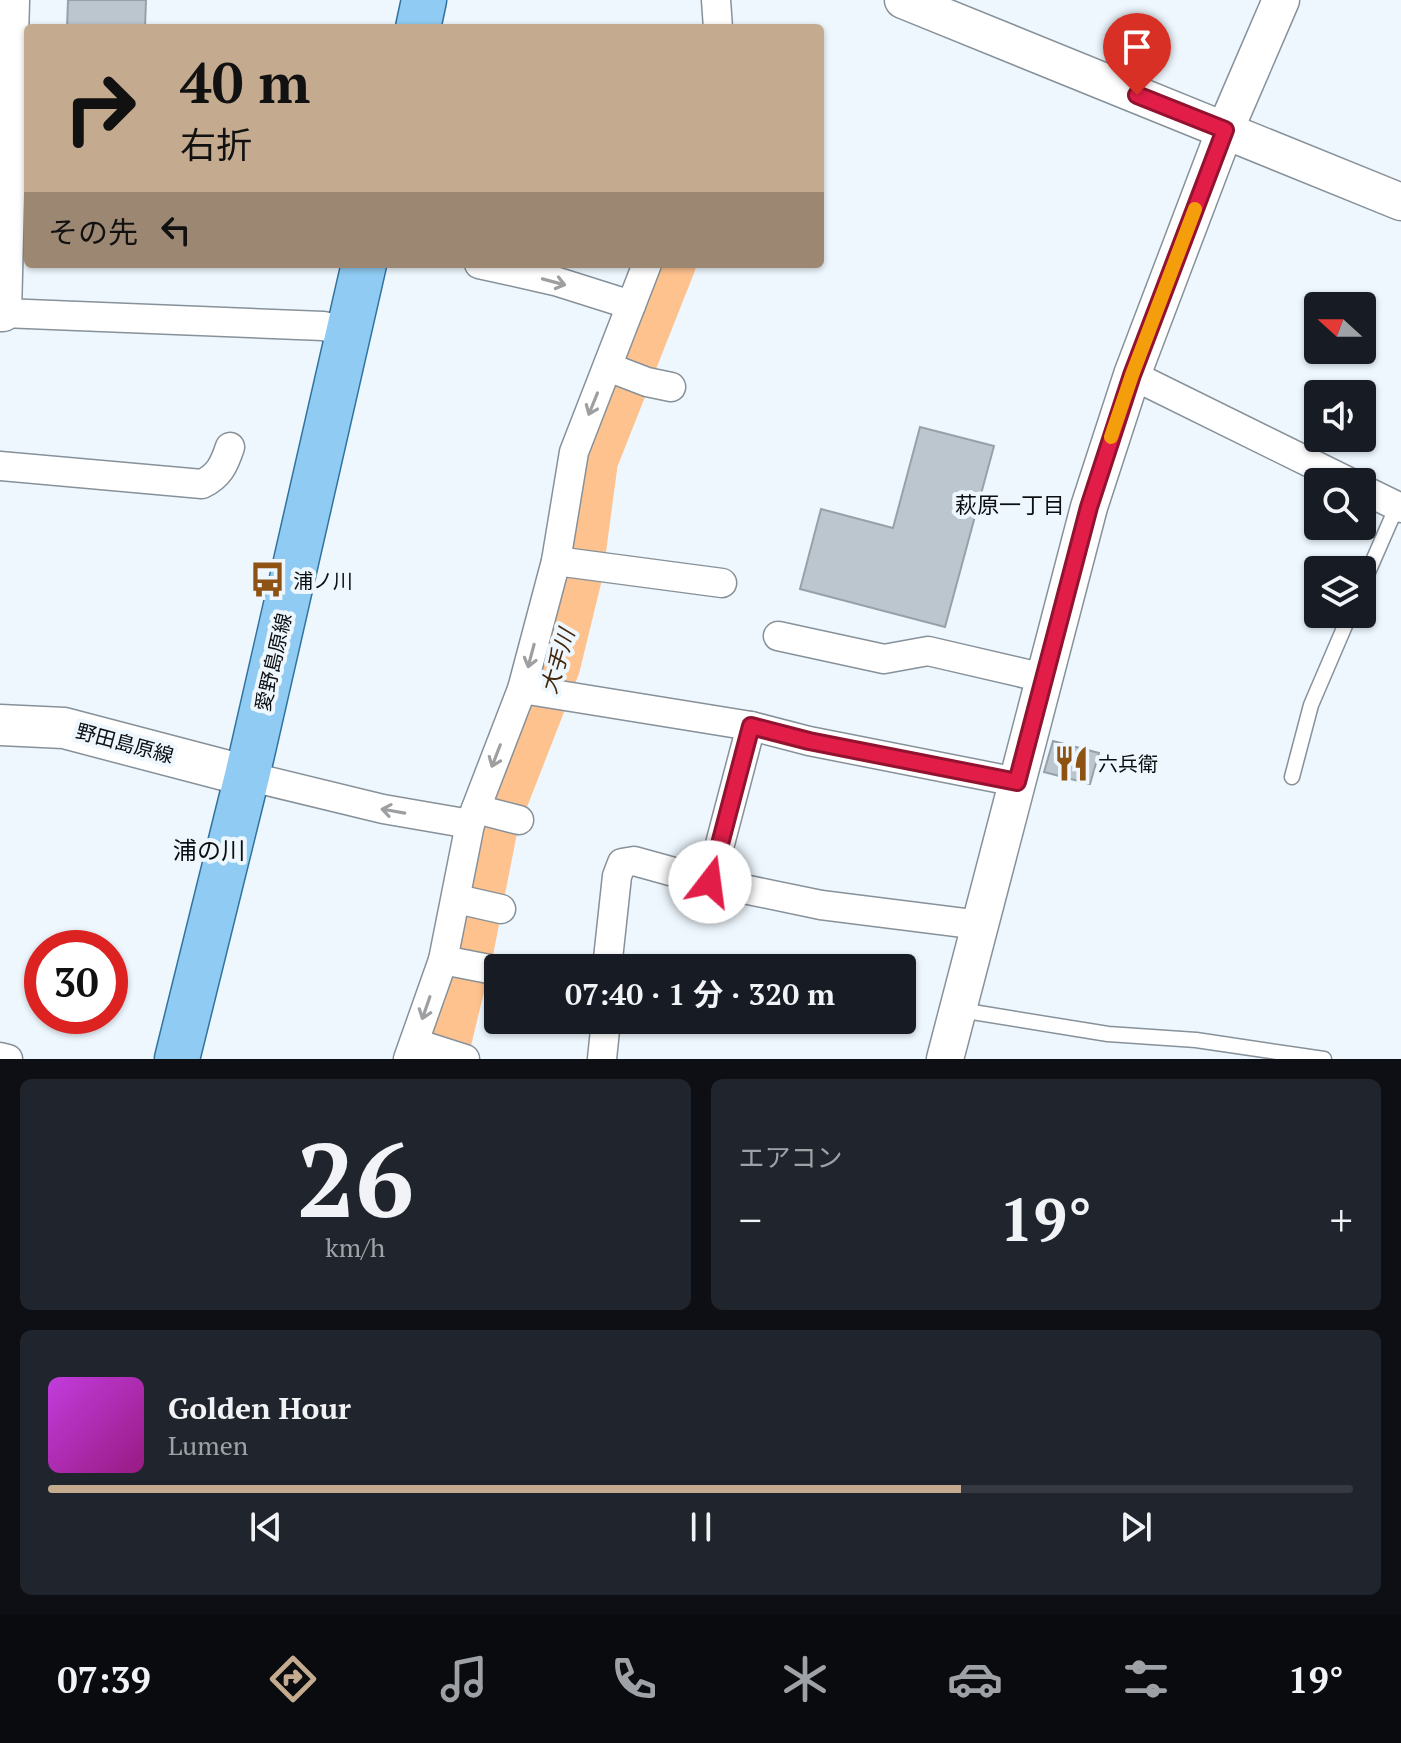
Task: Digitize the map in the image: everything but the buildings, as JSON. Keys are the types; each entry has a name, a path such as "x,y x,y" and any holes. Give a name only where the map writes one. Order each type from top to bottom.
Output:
{"main road":[{"path":"419,24 424,0"},
{"name":"愛野島原線","path":"177,1059 247,776 363,268"},
{"name":"野田島原線","path":"0,725 64,728 247,776"}],"street":[{"path":"11,0 1,313 323,326 350,332"},
{"path":"716,0 718,24"},
{"path":"903,0 1401,202"},
{"path":"945,1059 1089,507 1132,375 1225,130 1281,0"},
{"path":"497,268 555,281 631,305"},
{"path":"462,1058 416,1049 446,960 475,814 527,690 560,562 574,452 611,368 645,268"},
{"path":"611,368 659,385"},
{"path":"1132,375 1321,468"},
{"path":"0,466 202,484 214,478 224,465 230,447"},
{"path":"1376,496 1399,507"},
{"path":"560,562 722,583"},
{"path":"778,636 884,659 928,651 1044,678"},
{"path":"527,690 751,726 809,741 1017,782"},
{"path":"710,882 751,726"},
{"path":"247,776 383,809 475,814 517,820"},
{"path":"609,954 617,876 622,863 634,861 710,882 821,905 980,925"},
{"path":"460,900 498,909"},
{"path":"446,960 484,969"},
{"path":"602,1059 605,1034"},
{"path":"0,1057 8,1059"}],"lane":[{"path":"1376,556 1399,507"},
{"path":"1292,777 1311,705 1344,628"},
{"path":"957,1009 1108,1034 1196,1040 1324,1059"}],"waterway":[{"name":"大手川","path":"440,1059 450,1039 472,948 496,826 558,667 581,573 596,461 672,268"}],"slow traffic":[{"path":"1111,437 1195,209"}],"place":[{"name":"浦ノ川","path":"267,580"},
{"name":"六兵衛","path":"1072,763"}],"district":[{"name":"萩原一丁目","path":"1010,504"},
{"name":"浦の川","path":"209,850"}],"route":[{"path":"710,882 751,726 809,741 1017,782 1089,507 1132,375 1225,130 1137,95"}]}
